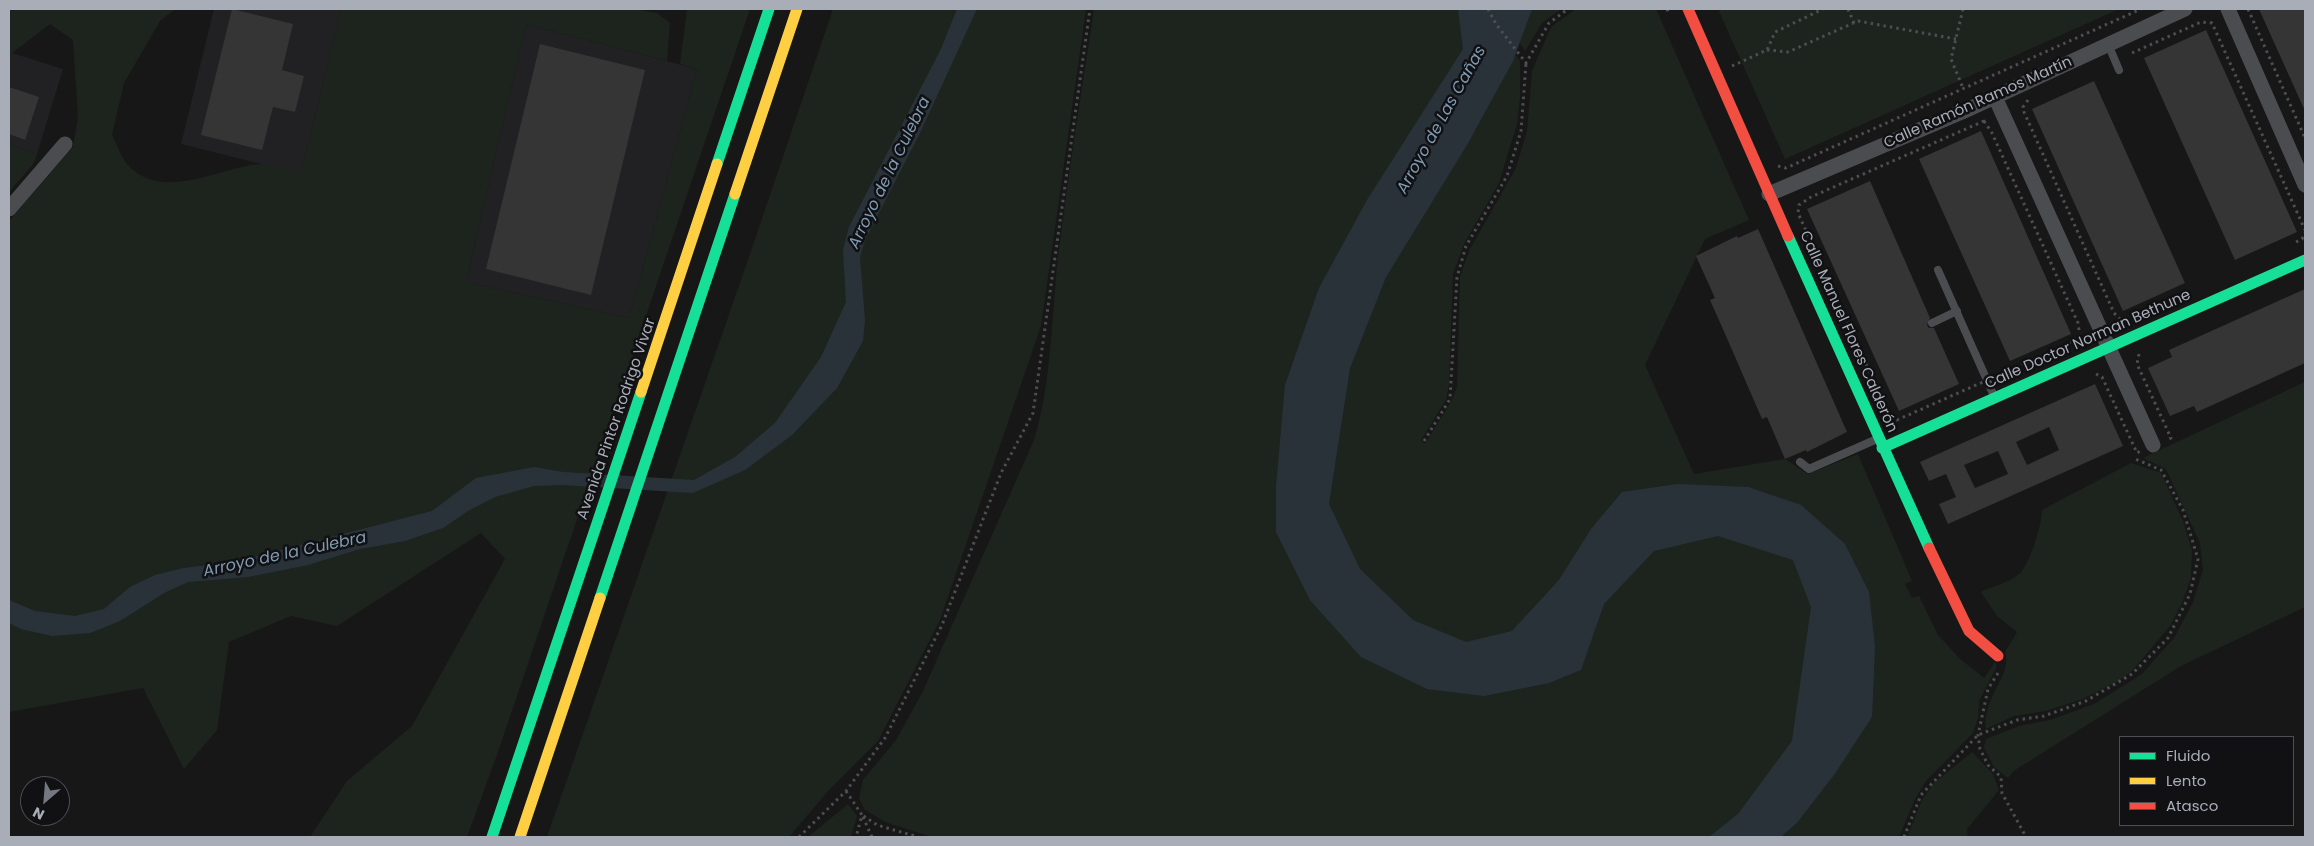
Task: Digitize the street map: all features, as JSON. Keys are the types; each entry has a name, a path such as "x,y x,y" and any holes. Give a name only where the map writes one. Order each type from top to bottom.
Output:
{"main road":[{"name":"Avenida Pintor Rodrigo Vivar","path":"492,837 769,9"},
{"path":"520,837 797,9"},
{"name":"Calle Manuel Flores Calderón","path":"1688,9 1880,443 1969,631 1998,656"},
{"name":"Calle Doctor Norman Bethune","path":"1880,443 1995,398 2305,260"}],"street":[{"name":"Calle Ramón Ramos Martín","path":"1769,194 1995,97 2184,9"},
{"path":"2228,9 2305,185"},
{"path":"1995,97 2153,445"},
{"path":"9,209 65,144"}],"lane":[{"path":"2108,44 2119,70"},
{"path":"1938,270 1995,398"},
{"path":"1932,323 1957,310"},
{"path":"1800,462 1809,469 1880,443"}],"path":[{"path":"799,837 846,791 885,738 942,625 1001,473 1033,413 1090,9"},
{"path":"1488,9 1496,24 1526,63"},
{"path":"1424,440 1450,399 1456,277 1466,246 1507,176 1521,131 1526,63 1549,24 1568,9"},
{"path":"1767,50 1775,32 1824,9"},
{"path":"1848,9 1854,22"},
{"path":"1963,9 1952,59 1963,88"},
{"path":"1776,164 1786,168 2141,9"},
{"path":"2248,9 2305,138"},
{"path":"1717,73 1767,50 1788,52 1858,21 1956,39"},
{"path":"2115,60 2200,22 2212,22 2305,232 2302,239 2289,246"},
{"path":"1729,58 1736,74"},
{"path":"2032,98 2025,103 2024,112 2114,313 2120,319 2129,317"},
{"path":"2093,374 2102,377 2137,453 2171,438 2137,364 2137,357 2145,350"},
{"path":"1904,837 1921,796 1978,735 2017,720 2044,716 2086,701 2132,674 2168,638 2190,594 2198,559 2183,510 2161,470 2133,458"},
{"path":"1998,656 2000,669 1988,689 1978,735 1980,749 1988,765 2001,777 2002,793 2026,837"},
{"path":"846,791 862,815 872,837"},
{"path":"856,837 862,815"},
{"path":"862,815 877,825 918,837"}],"shaded area":[{"path":"9,9 175,9 160,21 124,83 112,135 128,165 142,176 158,181 174,182 192,180 244,166 260,164 275,166 301,174 341,9 635,9 657,13 670,23 667,61 526,24 466,282 629,318 697,69 680,64 687,9 750,9 498,752 467,837 310,837 347,781 412,726 505,559 481,533 337,626 291,616 229,642 217,730 184,769 143,688 9,712 9,221 73,147 78,117 73,40 50,24 12,53 9,52"},
{"path":"214,9 341,9 301,174 181,144"},
{"path":"833,9 1086,9 1041,326 940,620 878,741 829,790 789,837 547,837 749,257"},
{"path":"1094,9 1484,9 1520,61 1520,98 1517,124 1499,183 1464,244 1453,274 1449,384 1446,400 1421,440 1425,444 1452,400 1457,387 1460,277 1470,249 1516,168 1527,131 1532,71 1551,27 1576,9 1656,9 1749,220 1705,239 1645,365 1694,474 1785,459 1808,474 1858,454 1912,581 1905,584 1912,598 1919,596 1938,635 1959,658 1984,678 1996,661 1996,668 1979,701 1978,718 1973,733 1926,781 1915,799 1899,837 1781,837 1797,823 1833,776 1746,837 932,837 885,822 864,809 859,798 863,780 896,740 923,691 1034,440 1045,393 1059,249"},
{"path":"1496,9 1561,9 1542,23 1525,51"},
{"path":"1718,9 2119,9 1785,159"},
{"path":"526,24 697,69 629,318 466,282"},
{"path":"9,52 63,69 37,154 9,145"},
{"path":"9,145 37,154 34,163 9,192"},
{"path":"2305,382 2305,607 2181,666 2015,770 2008,778 1994,767 1984,747 1986,739 2019,726 2050,720 2094,704 2142,674 2174,638 2193,602 2203,570 2200,543 2166,469 2143,458"},
{"path":"2131,463 2161,473 2183,521 2192,550 2191,578 2182,603 2170,626 2132,671 2118,681 2083,699 2046,711 2014,716 1986,729 1988,707 2005,669 2005,652 2017,632 1997,616 1981,592 2012,579 2024,568 2035,543 2042,510"},
{"path":"1972,752 1993,774 1999,790 1967,829 1968,837 1907,837 1922,800 1934,783"},
{"path":"848,804 857,816 851,837 808,837"}],"water":[{"name":"Arroyo de la Culebra","path":"957,9 977,9 920,133 865,240 860,257 865,320 863,341 837,388 792,435 745,470 693,493 563,485 534,486 495,497 468,511 443,528 405,541 360,549 308,565 248,577 188,582 164,593 120,621 90,633 52,636 21,629 9,623 9,600 35,611 75,616 104,609 130,587 155,575 184,568 234,562 432,511 476,478 534,467 563,472 694,480 735,457 775,423 821,357 846,302 843,250 849,227 941,49"},
{"name":"Arroyo de Las Cañas","path":"1458,9 1532,9 1513,61 1467,145 1386,277 1350,368 1329,504 1360,569 1413,620 1466,642 1512,631 1559,580 1591,529 1622,492 1678,484 1748,487 1801,505 1845,544 1869,592 1875,647 1872,717 1834,775 1797,823 1781,837 1709,837 1738,814 1792,741 1811,607 1793,560 1718,536 1654,551 1604,604 1581,670 1549,683 1484,696 1427,689 1361,657 1310,600 1276,532 1276,487 1285,385 1319,288 1367,200 1463,49"}],"building":[{"path":"232,9 293,24 282,70 304,76 295,112 273,107 262,150 201,135"},
{"path":"2259,9 2305,9 2305,111"},
{"path":"2206,30 2297,232 2235,260 2144,58"},
{"path":"540,44 645,70 591,295 486,269"},
{"path":"2094,81 2185,283 2123,311 2032,109"},
{"path":"9,87 39,97 25,140 9,134"},
{"path":"1981,131 2071,334 2010,361 1919,159"},
{"path":"1870,181 1930,318 1927,325 1929,328 1934,328 1959,384 1899,411 1807,209"},
{"path":"1758,229 1847,432 1807,452 1806,450 1785,459 1767,417 1762,419 1710,300 1715,298 1696,256 1737,236 1738,238"},
{"path":"2305,289 2305,363 2197,412 2194,406 2170,416 2148,368 2172,357 2169,350"},
{"path":"2095,384 2123,446 1948,524 1939,504 1956,497 1946,474 1929,481 1920,462","holes":["2049,427 2059,450 2027,465 2016,442","1998,451 2008,474 1975,488 1964,465"]}],"traffic: fast":[{"path":"717,164 769,9"},
{"path":"600,598 735,194"},
{"path":"1788,236 1929,548"},
{"path":"1882,448 2305,260"},
{"path":"492,837 641,392"}],"traffic: slow":[{"path":"735,194 797,9"},
{"path":"641,392 717,164"},
{"path":"520,837 600,598"}],"traffic: jam":[{"path":"1688,9 1788,236"},
{"path":"1929,548 1969,631 1998,656"}]}
